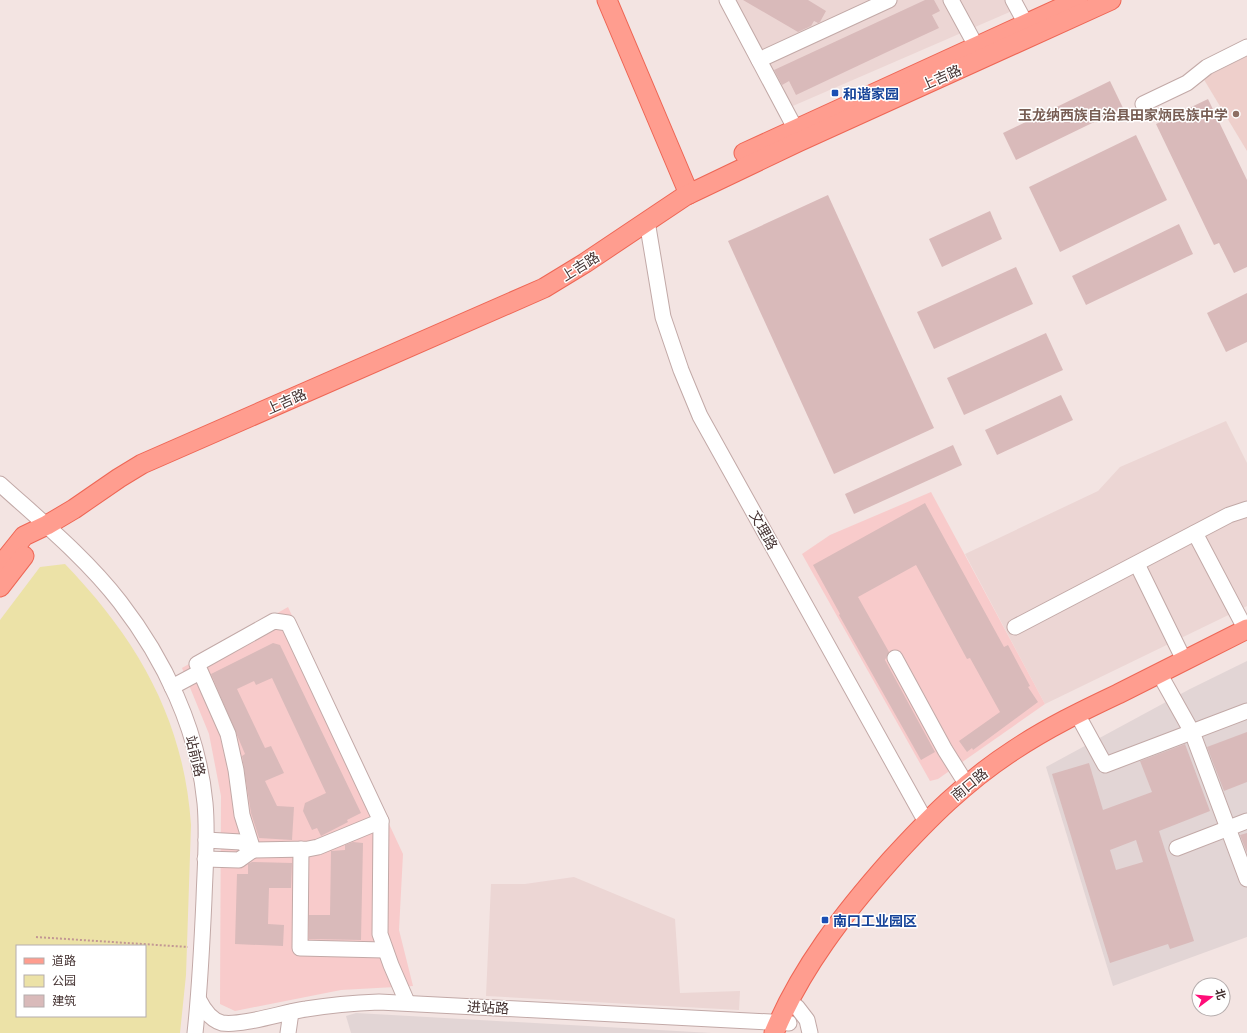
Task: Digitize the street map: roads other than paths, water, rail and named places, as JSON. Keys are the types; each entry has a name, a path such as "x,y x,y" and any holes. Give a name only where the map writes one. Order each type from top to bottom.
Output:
{"main road":[{"path":"607,0 691,186"},
{"path":"617,0 691,186"},
{"name":"上吉路","path":"0,566 24,536 47,526 142,464 544,288 597,256 647,221 691,186 795,128 1078,0"},
{"name":"上吉路","path":"0,587 66,499 136,452 538,277 607,234 664,193 691,186 798,142 1111,0"},
{"name":"南口路","path":"785,1024 802,978 831,932 866,888 926,822 967,784 1036,736 1184,660 1247,633"},
{"name":"南口路","path":"785,1024 824,960 855,917 950,812 973,792 1019,758 1082,723 1164,682 1247,633"}],"street":[{"path":"727,0 795,128"},
{"path":"759,60 889,0"},
{"path":"951,0 976,46"},
{"path":"1012,0 1026,24"},
{"path":"1143,104 1187,83 1207,67 1247,47"},
{"name":"文理路","path":"647,221 663,317 681,370 700,416 926,822"},
{"name":"站前路","path":"3,492 47,526 102,580 119,601 151,647 172,687 188,725 197,758 205,802 206,840 202,948 199,1000 195,1033"},
{"path":"1015,627 1229,515 1247,509"},
{"path":"1195,533 1247,633"},
{"path":"1137,564 1184,660"},
{"path":"253,850 242,815 236,770 228,734 197,664 274,621 288,623 381,821 380,934 384,950 407,1002"},
{"path":"896,658 945,750 967,784"},
{"path":"172,687 200,672"},
{"path":"1164,682 1192,732 1247,879"},
{"path":"1082,723 1104,765 1247,711"},
{"path":"206,840 241,842 253,850 301,849 318,847 381,821"},
{"path":"1177,848 1247,821"},
{"path":"301,849 300,948 384,950"},
{"path":"205,859 240,860 253,850"},
{"name":"进站路","path":"199,1000 213,1019 223,1023 254,1020 291,1012 356,1003 407,1002 785,1024"},
{"path":"288,1033 291,1012"},
{"path":"229,1033 254,1020"},
{"path":"785,1024 807,1020 810,1033"}],"place":[{"name":"和谐家园","path":"835,93"},
{"name":"玉龙纳西族自治县田家炳民族中学","path":"1236,114"},
{"name":"南口工业园区","path":"825,920"}]}
